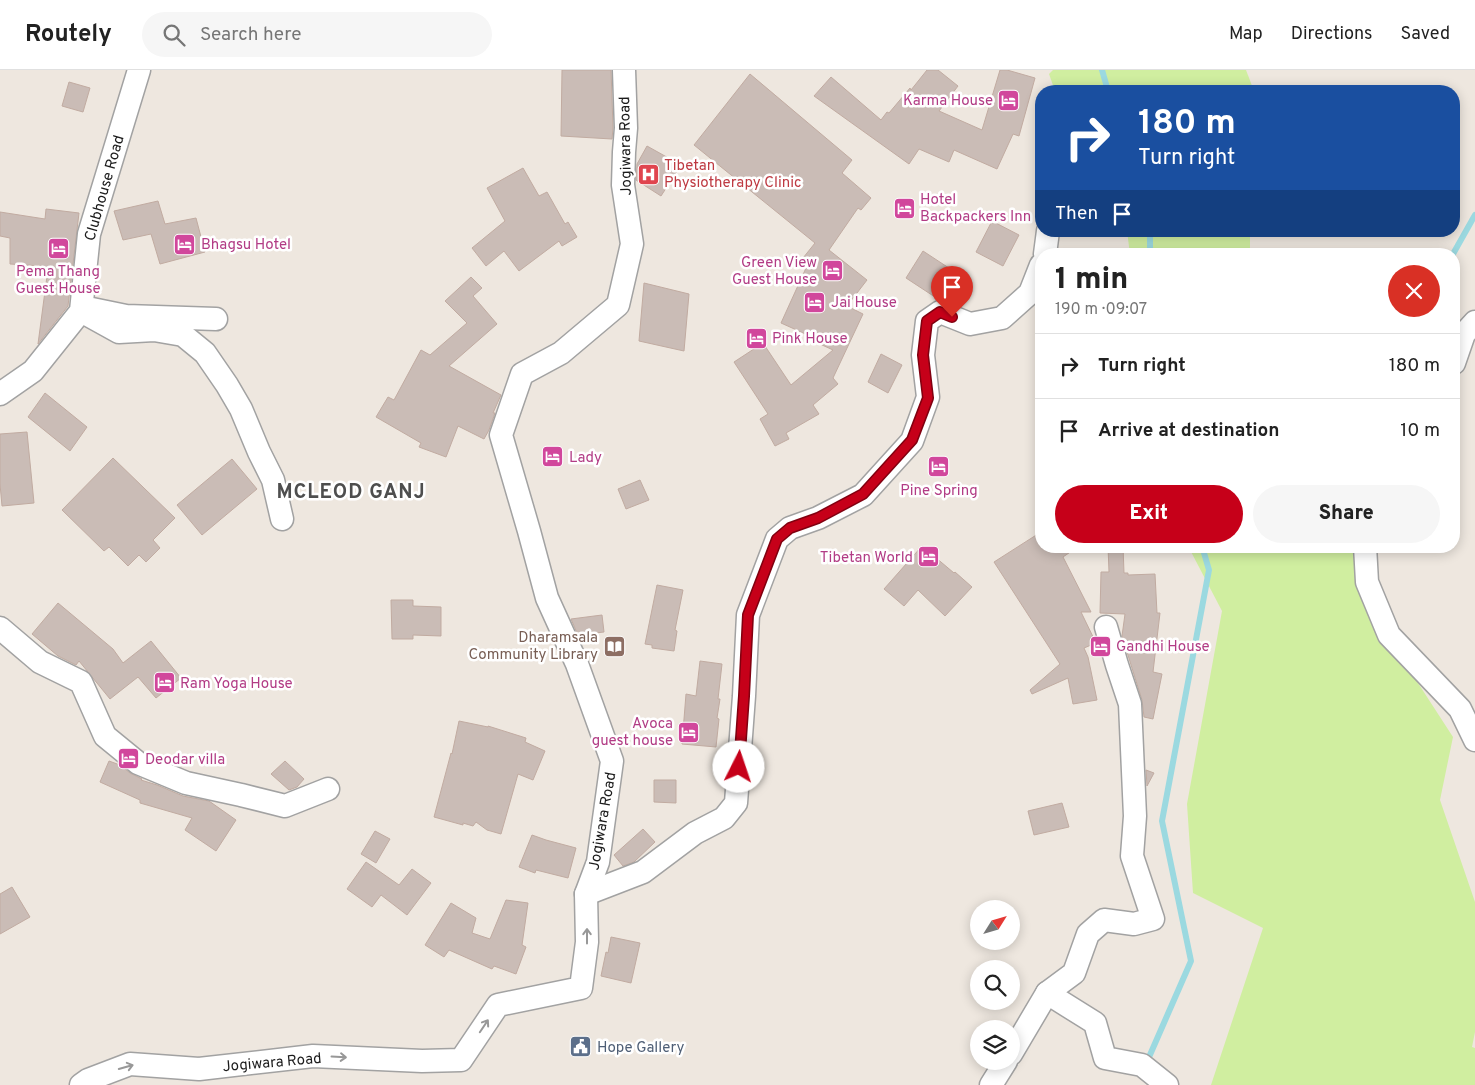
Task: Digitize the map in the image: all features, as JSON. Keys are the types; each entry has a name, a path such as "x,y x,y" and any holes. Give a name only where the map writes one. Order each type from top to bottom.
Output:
{"street":[{"name":"Clubhouse Road","path":"81,309 88,234 139,70"},
{"name":"Jogiwara Road","path":"81,1085 88,1080 130,1064 200,1068 313,1056 422,1061 460,1060 498,1005 581,988 588,942 586,894 598,862 612,761 577,664 547,598 501,435 522,374 561,353 618,305 632,244 624,185 626,128 624,70"},
{"path":"586,894 643,872 695,833 724,818 736,803 748,615 777,539 790,528 818,518 863,494 912,440 928,398 923,355 927,321 940,312 970,324 1002,318 1030,293 1035,280"},
{"path":"81,309 126,316 216,318"},
{"path":"0,394 33,371 81,309"},
{"path":"81,309 119,332 154,330 182,335 205,353 241,409 273,480 282,519"},
{"path":"1460,346 1464,334 1475,322"},
{"path":"1365,553 1367,582 1389,635 1460,709 1475,740"},
{"path":"1020,1041 1047,993 1074,973 1088,934 1104,920 1134,924 1153,919 1132,856 1135,816 1130,704 1116,665 1106,627"},
{"path":"0,628 40,662 81,682 104,736 138,763 186,783 285,806 328,789"},
{"path":"1047,993 1095,1023 1105,1058 1142,1065 1167,1085"},
{"path":"991,1085 1000,1070"}],"green space":[{"path":"1053,70 1246,70 1252,85 1053,85 1049,74"},
{"path":"1128,237 1250,237 1250,248 1129,248"},
{"path":"1192,553 1360,553 1357,589 1453,737 1440,800 1475,902 1475,1032 1472,1047 1475,1048 1475,1085 1211,1085 1263,928 1193,893 1187,804 1222,611"}],"building":[{"path":"562,70 611,70 612,139 561,136"},
{"path":"927,70 938,70 958,86 939,111 982,130 1000,70 1007,70 1035,78 1019,136 1013,134 997,169 954,150 949,162 919,149 909,164 814,96 831,77 881,120 910,88 911,90"},
{"path":"750,74 852,160 842,173 871,198 861,210 858,208 829,250 867,280 847,306 863,314 833,378 838,384 813,405 819,414 786,433 789,439 775,446 760,419 768,414 734,362 763,343 791,385 833,350 820,344 821,341 781,323 806,268 799,263 815,243 694,145"},
{"path":"69,82 90,88 83,112 62,106"},
{"path":"647,146 681,165 661,196 636,180 637,164"},
{"path":"523,168 539,196 547,192 565,224 568,222 577,237 562,246 559,241 519,271 504,251 486,266 472,248 505,221 487,188"},
{"path":"158,201 165,224 196,218 205,252 160,264 151,234 123,240 114,211"},
{"path":"46,209 79,213 68,306 38,344 47,276 40,276 41,266 10,264 10,238 0,236 0,212 45,219"},
{"path":"992,221 1019,235 1003,266 976,252"},
{"path":"923,251 955,272 938,299 906,278"},
{"path":"471,277 482,288 473,296 497,324 449,366 501,395 484,439 458,426 446,457 419,447 421,443 376,417 388,397 394,400 421,350 430,355 467,323 445,301"},
{"path":"644,283 689,294 684,351 639,341"},
{"path":"881,354 902,365 888,393 868,382"},
{"path":"45,393 87,427 70,451 28,417"},
{"path":"27,432 34,503 2,506 0,434"},
{"path":"113,458 175,518 153,540 160,548 146,562 139,555 128,566 109,547 104,551 62,510"},
{"path":"232,459 257,489 202,535 177,505"},
{"path":"640,480 649,500 626,509 618,489"},
{"path":"1035,536 1035,553 1069,553 1063,557 1091,612 1081,612 1096,643 1084,648 1088,657 1097,700 1073,704 1068,678 1032,694 1030,690 1060,664 994,562"},
{"path":"922,546 972,587 945,616 918,590 904,606 884,589"},
{"path":"1108,553 1123,553 1124,573 1128,573 1128,575 1155,574 1157,613 1160,613 1153,672 1162,674 1153,719 1144,717 1142,700 1122,636 1125,614 1100,613 1101,572 1109,572"},
{"path":"657,585 683,590 675,630 677,631 674,651 652,648 652,645 645,644"},
{"path":"391,600 413,600 413,606 441,607 441,636 413,635 413,639 392,639"},
{"path":"58,603 113,649 123,663 151,641 181,678 156,698 138,677 110,699 79,661 76,665 58,656 32,634"},
{"path":"602,615 604,632 578,635 571,619"},
{"path":"700,661 722,664 716,747 682,744 686,694 696,696"},
{"path":"459,721 488,726 526,738 525,742 545,751 533,780 518,774 501,834 487,830 476,822 473,826 463,823 463,825 434,817 452,754"},
{"path":"109,761 120,765 141,780 183,796 209,801 236,820 216,851 185,830 192,818 140,803 140,800 100,782"},
{"path":"285,761 304,779 297,787 289,790 271,774"},
{"path":"1146,770 1154,773 1147,786"},
{"path":"654,780 676,780 676,803 654,802"},
{"path":"1062,803 1069,827 1034,835 1028,811"},
{"path":"643,829 655,842 634,862 623,866 614,855"},
{"path":"375,831 390,839 376,863 361,854"},
{"path":"532,835 576,848 568,878 536,870 535,873 519,867"},
{"path":"366,862 399,885 412,869 431,883 407,915 381,895 372,907 347,889"},
{"path":"12,887 30,917 0,934 0,894"},
{"path":"506,900 528,903 522,945 526,947 516,974 494,966 492,969 449,950 444,957 425,945 451,903 476,918 472,933 490,939"},
{"path":"611,937 640,943 631,983 601,976"}],"waterway":[{"path":"1102,70 1106,85"},
{"path":"1456,248 1475,215"},
{"path":"1150,237 1150,248"},
{"path":"1146,1064 1191,961 1162,821 1209,570 1204,553"}],"place":[{"name":"Karma House","path":"1009,100"},
{"name":"Tibetan Physiotherapy Clinic","path":"648,174"},
{"name":"Hotel Backpackers Inn","path":"904,208"},
{"name":"Bhagsu Hotel","path":"185,244"},
{"name":"Pema Thang Guest House","path":"58,248"},
{"name":"Green View Guest House","path":"833,271"},
{"name":"Jai House","path":"815,302"},
{"name":"Pink House","path":"756,338"},
{"name":"Lady","path":"553,457"},
{"name":"Pine Spring","path":"939,467"},
{"name":"Tibetan World","path":"929,557"},
{"name":"Dharamsala Community Library","path":"614,646"},
{"name":"Gandhi House","path":"1100,646"},
{"name":"Ram Yoga House","path":"164,683"},
{"name":"Avoca guest house","path":"689,732"},
{"name":"Deodar villa","path":"129,759"},
{"name":"Hope Gallery","path":"581,1047"}],"district":[{"name":"MCLEOD GANJ","path":"351,491"}],"route":[{"path":"739,767 748,615 777,539 790,528 818,518 863,494 912,440 928,398 923,355 927,321 940,312 952,317"}]}
